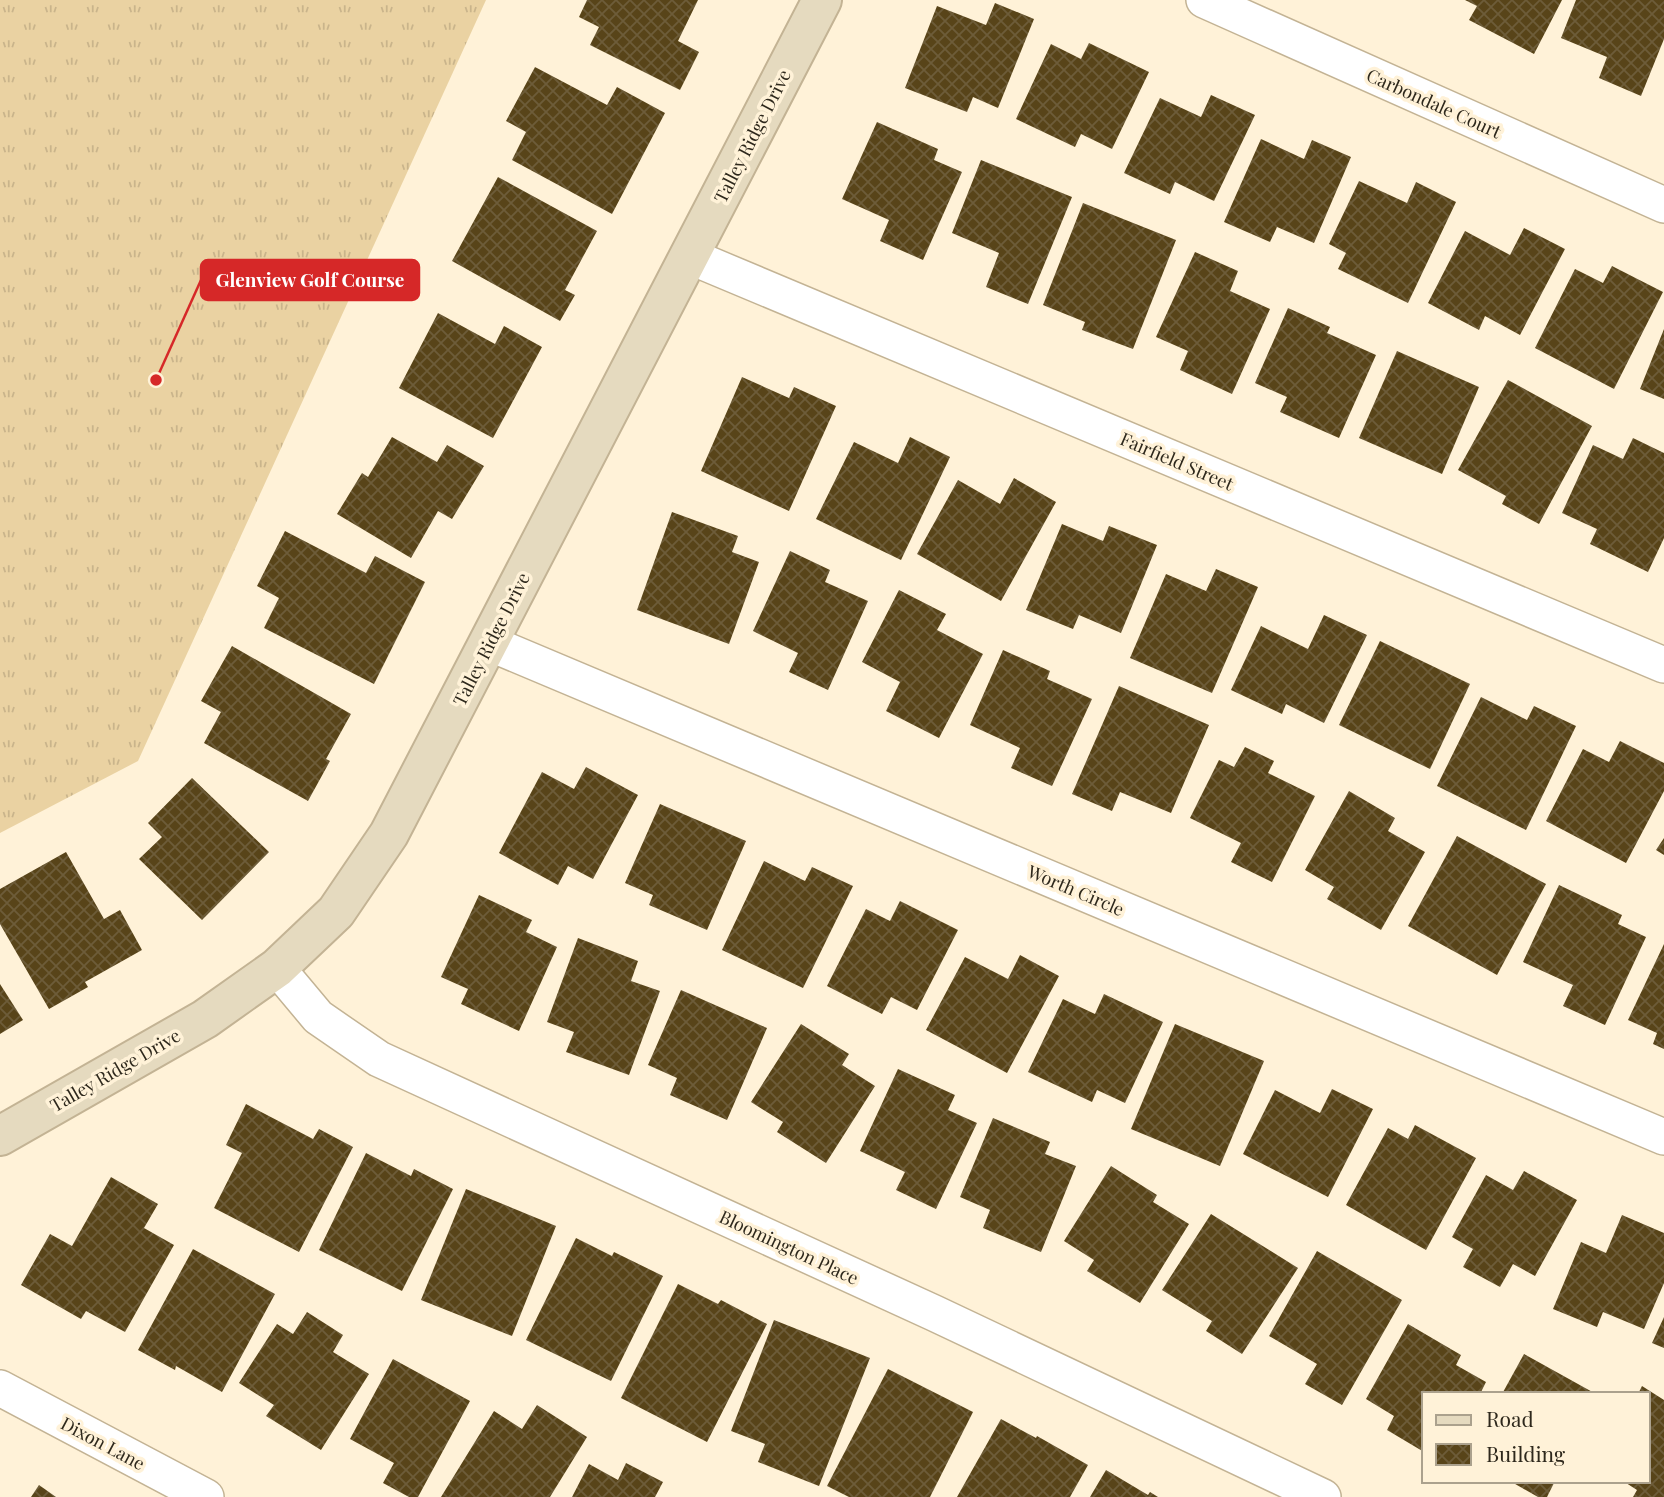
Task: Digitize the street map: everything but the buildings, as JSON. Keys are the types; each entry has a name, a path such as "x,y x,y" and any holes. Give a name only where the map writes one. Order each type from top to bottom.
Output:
{"street":[{"name":"Talley Ridge Drive","path":"0,1136 205,1019 277,968 337,912 389,834 822,0"},
{"name":"Carbondale Court","path":"1204,0 1664,205"},
{"name":"Fairfield Street","path":"689,256 1664,665"},
{"name":"Worth Circle","path":"489,643 1664,1137"},
{"name":"Bloomington Place","path":"277,968 318,1017 379,1059 934,1313 1323,1497"},
{"name":"Dixon Lane","path":"0,1388 206,1497"}],"green space":[{"path":"0,0 486,0 138,761 0,833"}],"place":[{"name":"Glenview Golf Course","path":"156,380"}]}
